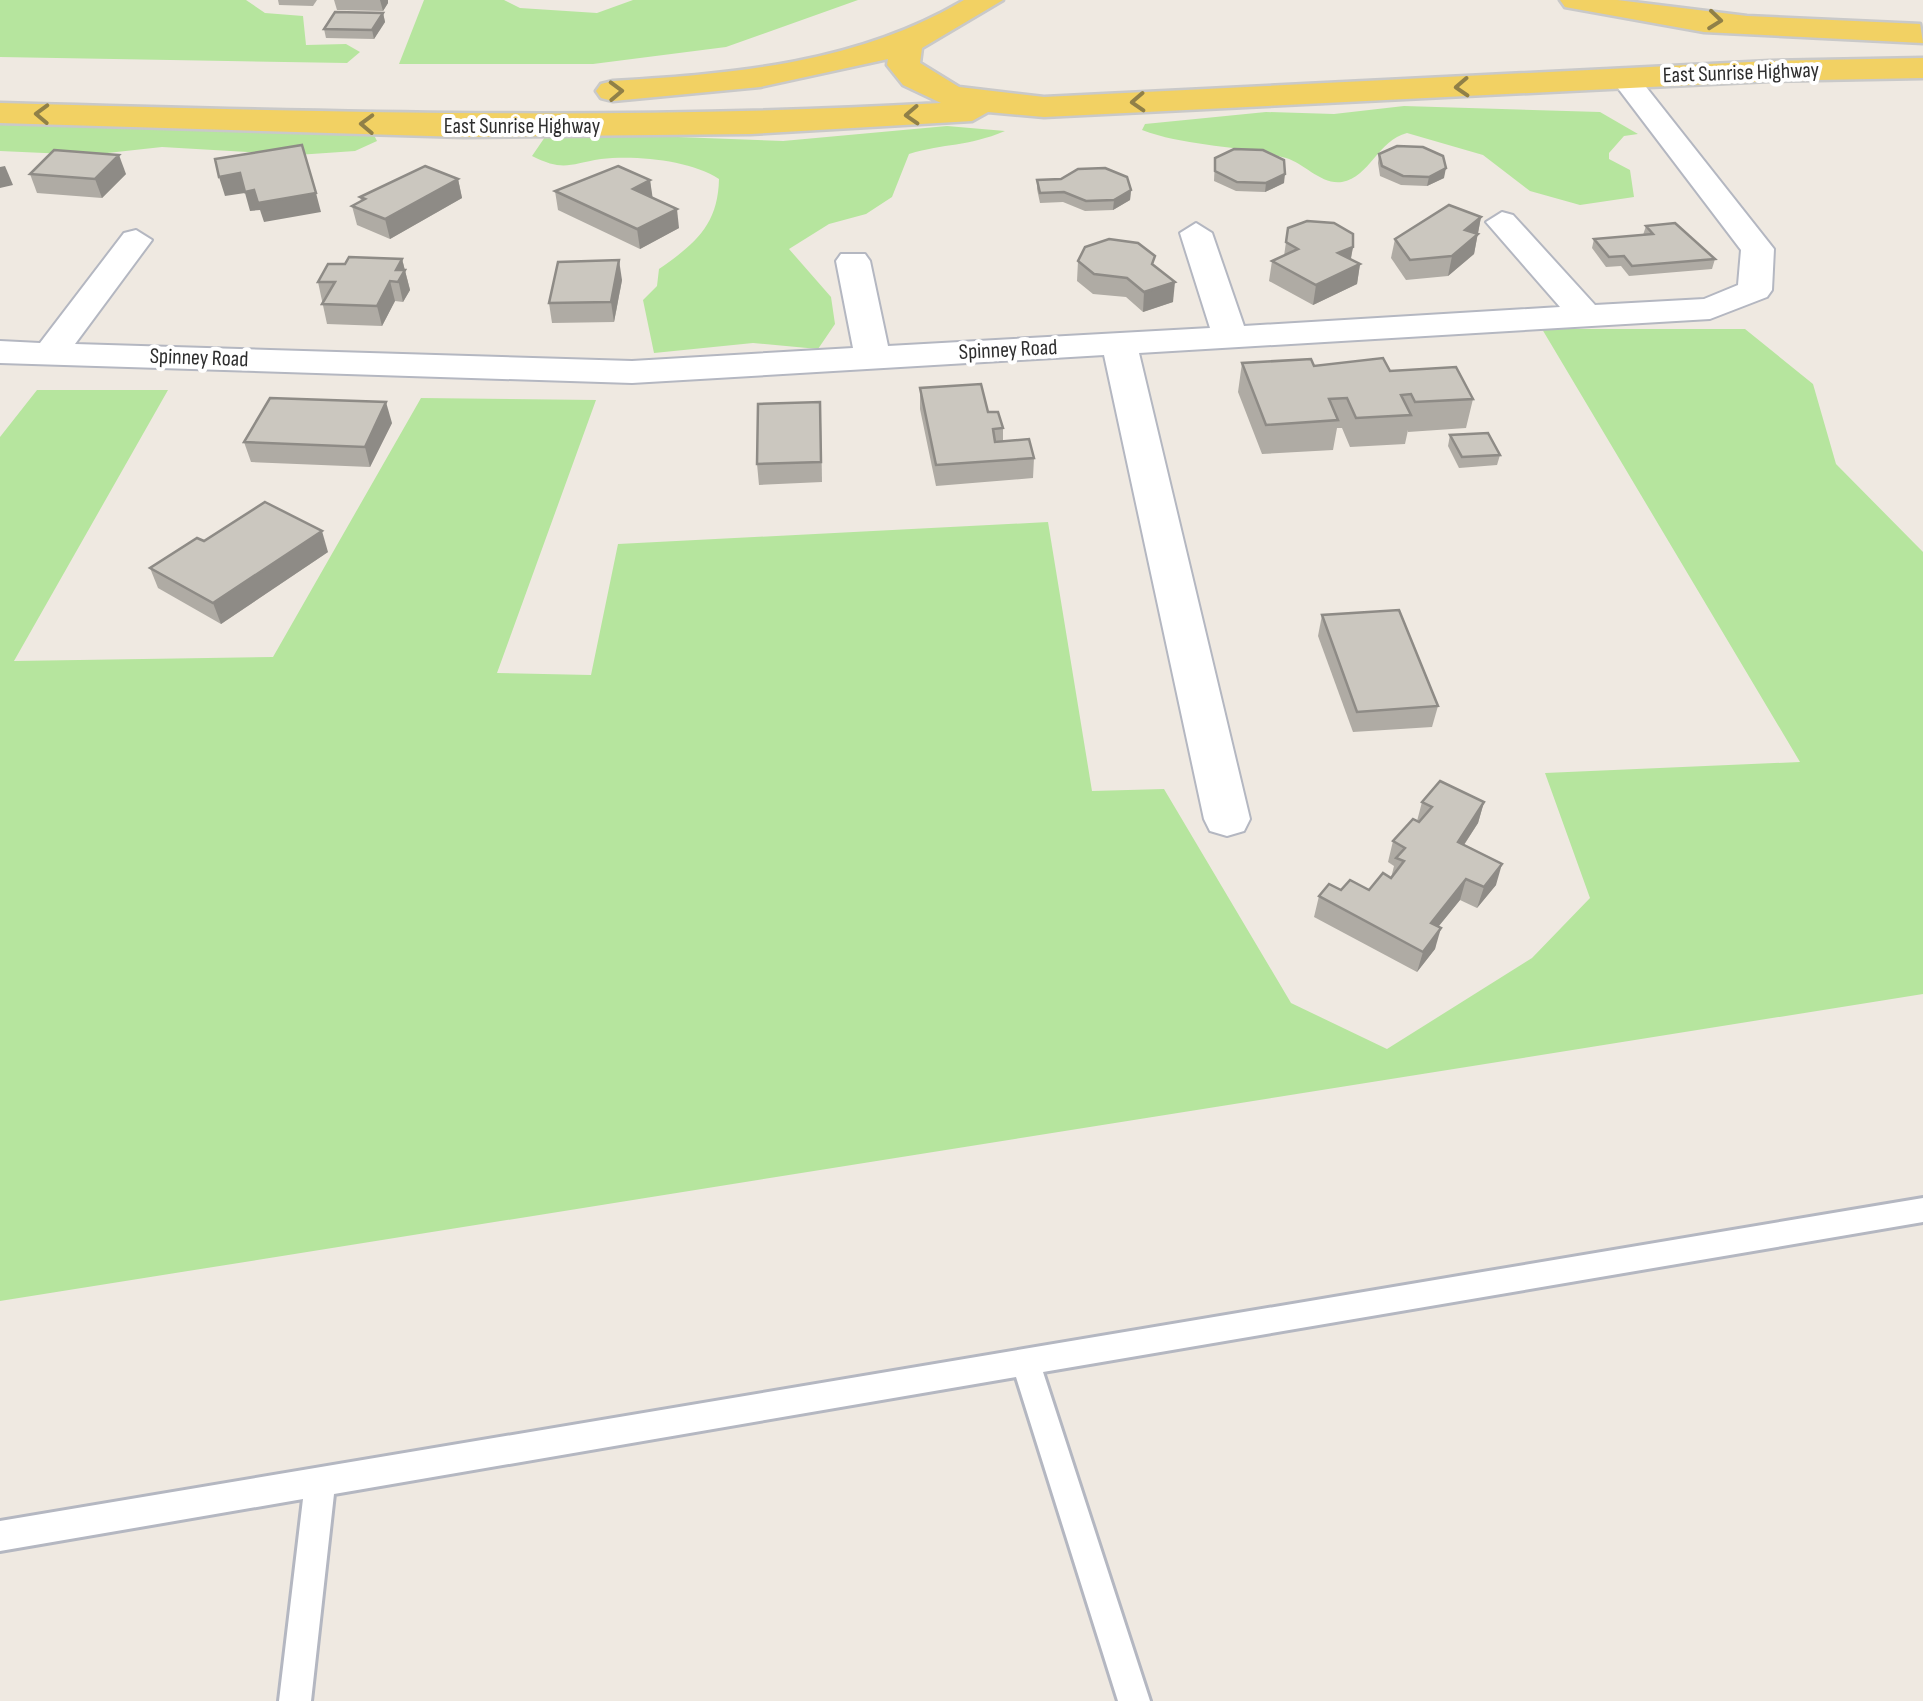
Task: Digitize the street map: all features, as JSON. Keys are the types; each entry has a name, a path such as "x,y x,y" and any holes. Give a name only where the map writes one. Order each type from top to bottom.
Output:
{"main road":[{"name":"East Sunrise Highway","path":"577,92 691,86 788,71 907,44 986,0"},
{"name":"East Sunrise Highway","path":"1580,1 1814,30 1923,34"},
{"path":"1560,82 1607,59 1622,35 1580,1"},
{"path":"907,44 903,65 915,82 952,95 1044,107"},
{"name":"East Sunrise Highway","path":"0,113 464,127 751,124 1560,82 1923,68"},
{"name":"East Sunrise Highway","path":"251,88 540,94"}],"street":[{"name":"Spinney Road","path":"0,352 632,372 1710,308 1755,290 1758,249 1625,79"},
{"path":"1502,222 1586,316"},
{"path":"1196,233 1230,337"},
{"path":"50,353 136,240"},
{"path":"853,261 873,358"},
{"path":"1119,344 1226,819"}],"lane":[{"path":"0,1536 1923,1210"},
{"path":"1026,1363 1134,1701"},
{"path":"295,1701 320,1484"}],"green space":[{"path":"0,0 246,0 265,13 303,16 306,45 346,44 360,52 347,63 0,57"},
{"path":"424,0 504,0 520,8 597,13 633,0 858,0 726,47 593,64 399,64"},
{"path":"1404,106 1600,112 1638,134 1624,136 1609,153 1609,159 1630,170 1634,197 1580,205 1530,191 1483,155 1407,133 1389,143 1352,179 1334,182 1286,158 1177,140 1142,130 1145,124 1266,112 1334,114"},
{"path":"0,125 374,135 377,141 355,151 297,155 162,147 89,155 0,151"},
{"path":"947,126 1005,131 909,154 892,197 866,214 829,224 789,249 831,297 835,324 818,349 753,343 654,353 643,300 657,286 659,269 694,242 709,221 719,179 694,167 662,160 615,158 559,165 532,156 545,137 572,133 783,141"},
{"path":"1542,329 1745,329 1813,384 1836,464 1923,552 1923,994 0,1301 0,437 37,390 168,390 14,661 273,657 421,398 596,400 497,673 591,675 618,544 1048,522 1092,791 1164,789 1291,1003 1387,1049 1532,958 1590,898 1545,773 1800,762"}],"building":[{"path":"335,12 383,13 372,30 324,29"},
{"path":"302,145 316,193 258,203 254,190 245,192 240,173 219,177 215,159"},
{"path":"1397,146 1423,147 1443,156 1446,168 1429,177 1403,176 1382,166 1379,154"},
{"path":"1234,149 1263,150 1284,160 1285,174 1266,183 1237,182 1215,171 1215,158"},
{"path":"54,150 119,155 95,179 30,174"},
{"path":"425,166 458,179 385,219 352,206 365,199 360,197"},
{"path":"618,166 650,180 633,189 677,209 637,229 555,191"},
{"path":"1105,168 1127,177 1131,190 1114,200 1086,201 1064,192 1040,193 1037,180 1061,179 1078,169"},
{"path":"1449,205 1481,217 1465,230 1478,234 1452,256 1410,260 1395,239"},
{"path":"1307,221 1334,223 1353,234 1353,247 1338,253 1360,264 1316,285 1272,261 1298,249 1286,242 1288,228"},
{"path":"1675,223 1715,259 1632,266 1624,256 1609,257 1594,239 1653,234 1646,226"},
{"path":"1109,239 1138,243 1155,256 1152,264 1175,282 1144,292 1127,278 1094,274 1078,261 1085,247"},
{"path":"349,257 402,259 396,270 405,270 398,282 390,281 377,306 322,304 335,282 318,282 328,264 345,264"},
{"path":"619,260 611,302 549,303 558,262"},
{"path":"1383,358 1390,371 1456,367 1473,399 1415,402 1411,394 1401,395 1411,415 1356,418 1347,398 1329,399 1338,420 1266,425 1242,363 1311,359 1314,366"},
{"path":"981,384 988,412 998,412 1003,428 993,429 995,442 1029,439 1034,458 936,465 920,388"},
{"path":"270,398 386,402 365,447 244,442"},
{"path":"820,402 821,462 757,464 758,404"},
{"path":"1488,433 1500,455 1462,457 1450,435"},
{"path":"265,502 322,531 213,603 150,568 197,538 204,541"},
{"path":"1399,610 1438,706 1357,712 1322,615"},
{"path":"1440,781 1484,802 1458,842 1502,864 1484,887 1466,879 1431,923 1441,928 1423,952 1319,896 1329,884 1341,890 1350,880 1369,890 1383,873 1391,878 1404,861 1396,858 1405,848 1393,841 1413,819 1419,822 1432,807 1422,802"}]}
